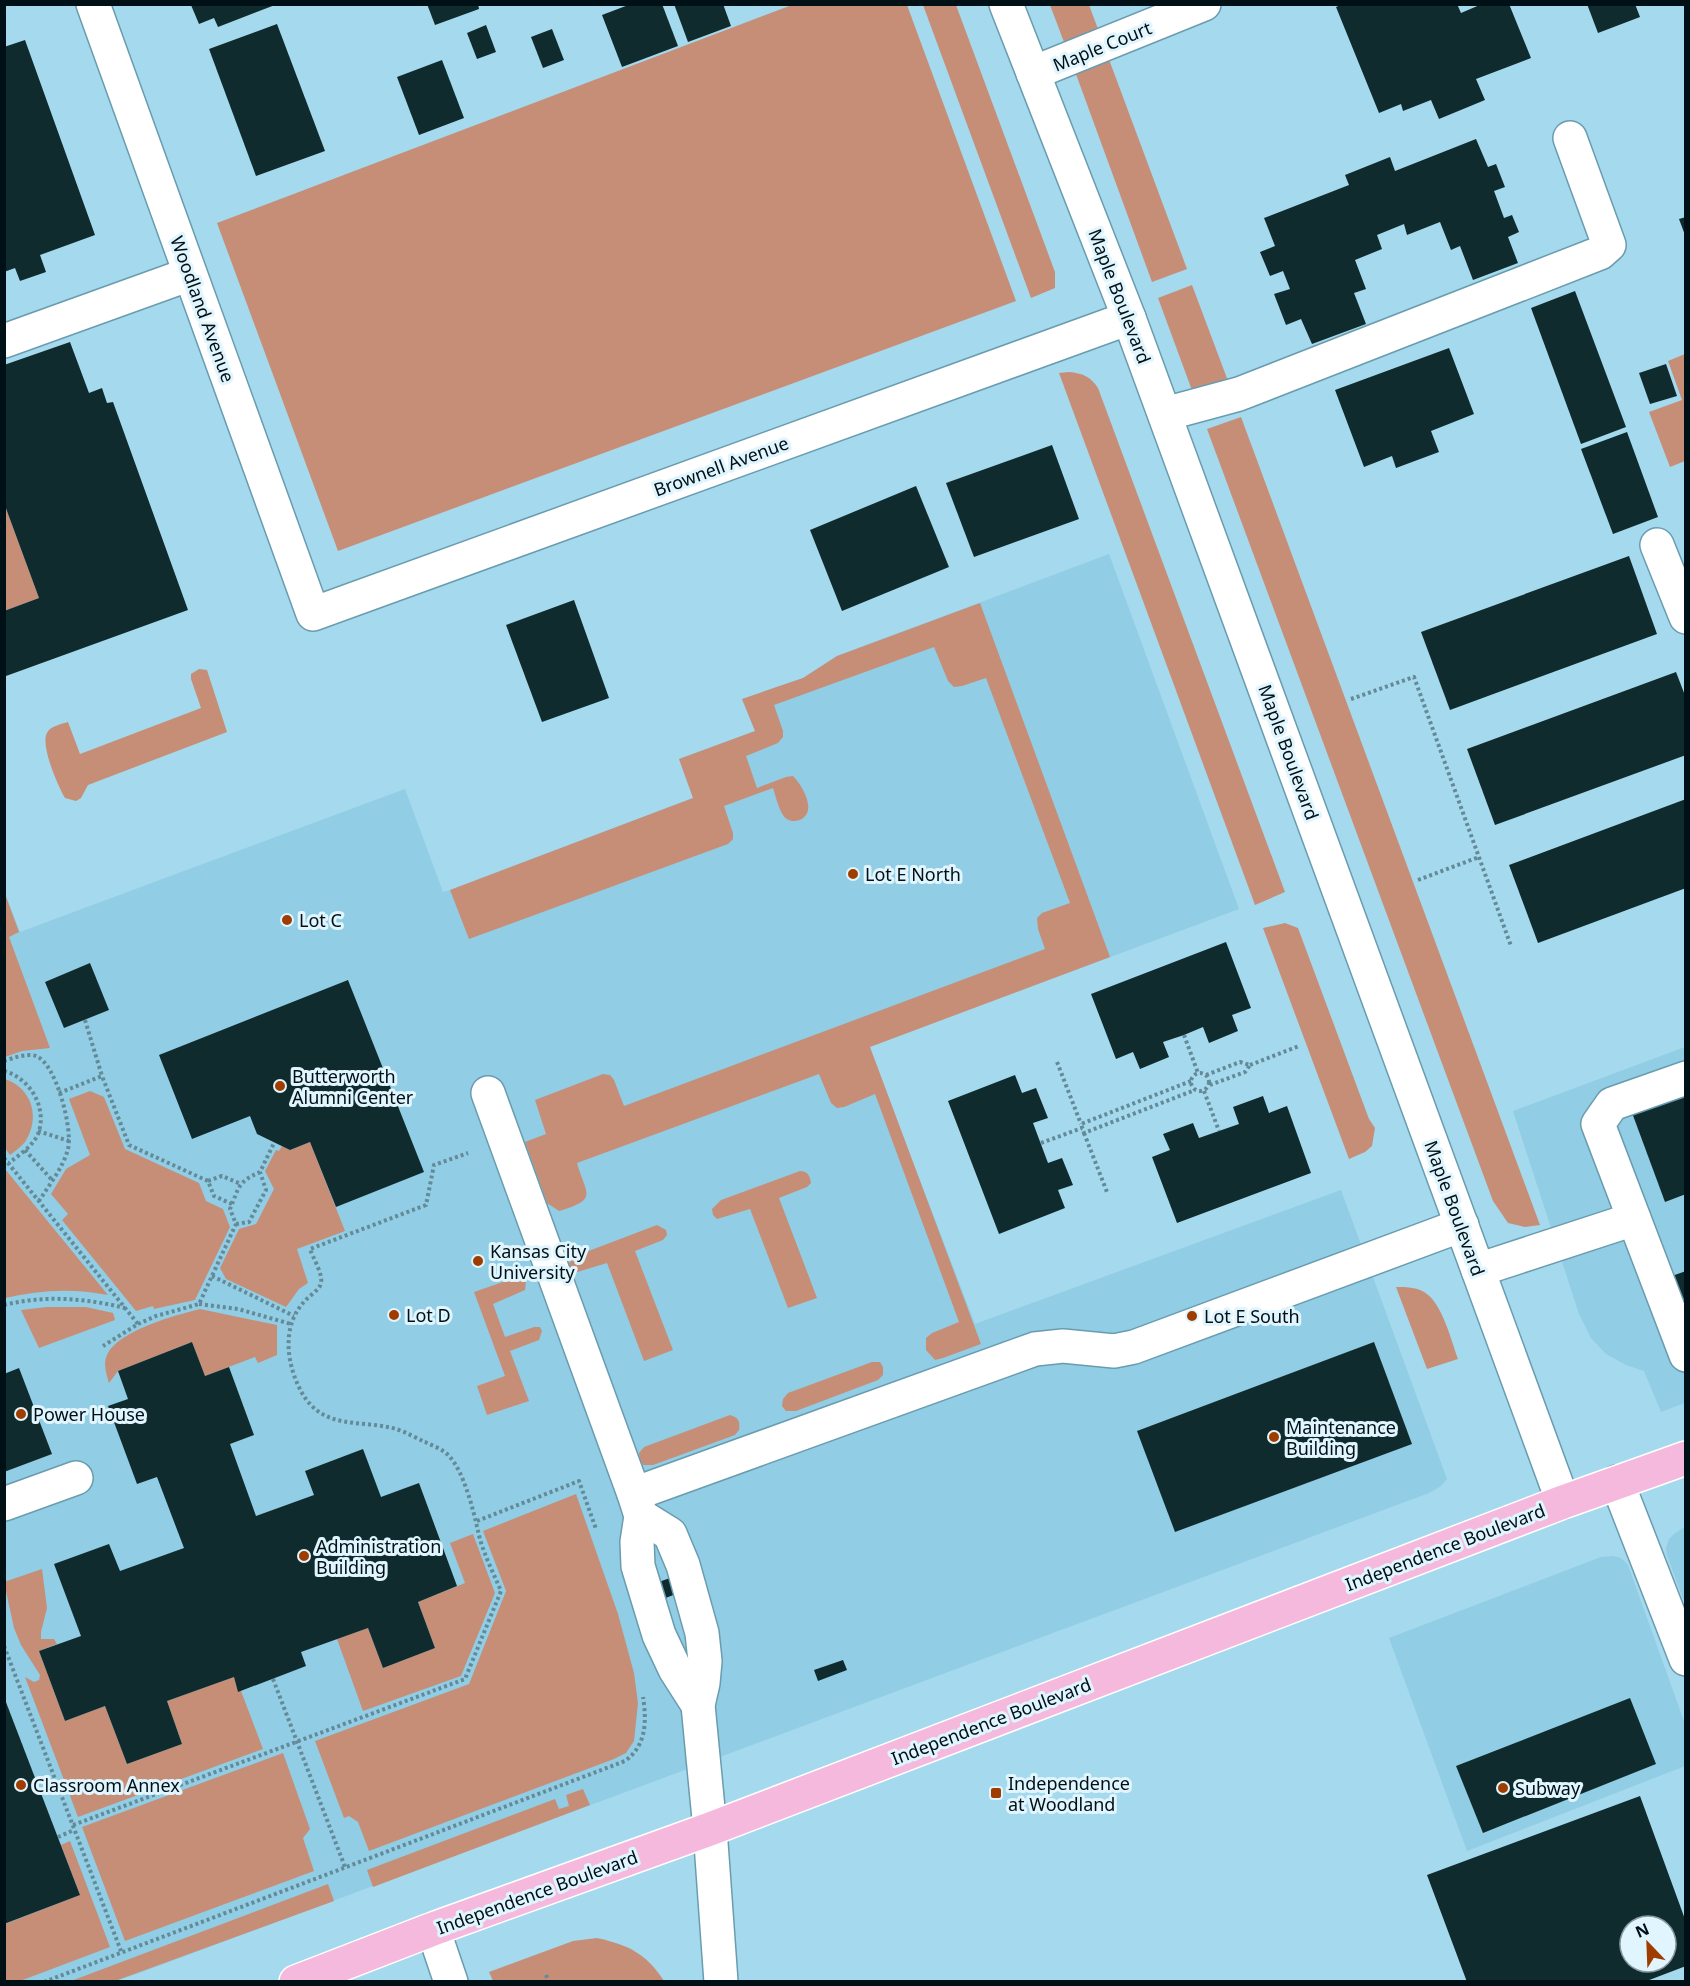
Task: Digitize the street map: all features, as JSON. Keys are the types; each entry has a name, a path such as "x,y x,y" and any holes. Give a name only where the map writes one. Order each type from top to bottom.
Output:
{"main road":[{"name":"Independence Boulevard","path":"296,1982 376,1953 433,1929 710,1829 1563,1502 1686,1458"}],"street":[{"name":"Woodland Avenue","path":"93,4 313,614"},
{"name":"Maple Boulevard","path":"1006,4 1165,414 1563,1502"},
{"name":"Maple Court","path":"1033,73 1204,4"},
{"path":"1165,414 1239,394 1600,253 1609,245 1570,138"},
{"path":"4,341 190,274"},
{"name":"Brownell Avenue","path":"313,614 1129,318"},
{"path":"1657,545 1686,617"},
{"path":"1686,1078 1612,1104 1598,1124 1686,1355"},
{"path":"488,1093 637,1505 638,1566 659,1635 675,1669 698,1705"},
{"path":"1479,1270 1634,1219"},
{"path":"637,1505 1035,1349 1063,1346 1114,1351 1134,1347 1462,1225"},
{"path":"4,1504 76,1478"},
{"path":"1617,1482 1686,1659"},
{"path":"637,1505 670,1534 683,1564 702,1633 705,1661 698,1705 721,1982"},
{"path":"433,1929 450,1982"}],"path":[{"path":"1351,699 1414,677 1511,946"},
{"path":"1418,880 1479,857"},
{"path":"86,1020 102,1076 129,1145 208,1181 214,1196 232,1204"},
{"path":"1184,1035 1198,1073"},
{"path":"1041,1143 1195,1090 1204,1091 1209,1085 1245,1072 1250,1065 1299,1046"},
{"path":"4,1061 33,1055 39,1057 44,1062 66,1112 69,1141 63,1163 39,1201"},
{"path":"1057,1062 1107,1192"},
{"path":"1082,1128 1191,1081 1198,1073 1206,1075 1240,1062 1250,1065"},
{"path":"4,1071 20,1078 30,1088 40,1109 38,1134 26,1150 8,1164"},
{"path":"1206,1075 1209,1085"},
{"path":"59,1093 102,1076"},
{"path":"1191,1081 1195,1090"},
{"path":"1204,1091 1219,1131"},
{"path":"38,1131 69,1141"},
{"path":"199,1304 236,1224 230,1209 243,1179 260,1172 274,1143"},
{"path":"26,1150 52,1180"},
{"path":"58,1837 74,1827 465,1679 501,1591 478,1532 477,1521 456,1464 447,1453 397,1429 330,1419 303,1395 295,1377 288,1344 294,1316 303,1303 320,1287 322,1281 310,1249 426,1205 434,1165 477,1150"},
{"path":"4,1158 138,1324"},
{"path":"236,1224 249,1222 266,1190 260,1172"},
{"path":"208,1181 222,1176 241,1185"},
{"path":"212,1276 294,1316"},
{"path":"4,1305 19,1301 64,1299 125,1308"},
{"path":"103,1346 138,1324 156,1316 199,1304 238,1309 291,1323"},
{"path":"477,1521 579,1481 598,1536"},
{"path":"4,1646 121,1951"},
{"path":"273,1679 345,1867"},
{"path":"44,1982 625,1761 639,1749 643,1739 642,1694"},
{"path":"546,1975 549,1982"}],"shaded area":[{"path":"792,5 907,5 1016,301 338,551 217,223"},
{"path":"923,5 956,5 1055,272 1055,288 1031,298"},
{"path":"1050,5 1089,5 1101,37 1067,50"},
{"path":"1107,54 1187,269 1152,282 1073,66"},
{"path":"1192,285 1228,381 1193,393 1158,298"},
{"path":"1685,354 1685,461 1670,467 1649,412 1682,400 1668,361"},
{"path":"1069,372 1086,376 1098,388 1285,892 1255,905 1059,373"},
{"path":"1241,417 1540,1225 1525,1227 1508,1223 1493,1201 1207,429"},
{"path":"4,503 39,598 4,611"},
{"name":"Kansas City University","path":"1109,554 1239,909 869,1047 975,1324 1341,1190 1447,1479 1441,1486 1429,1493 134,1975 115,1981 5,1981 4,891 20,932 405,789 443,892 450,890 693,798 679,759 755,731 742,699 803,678 837,656"},
{"path":"980,603 1110,957 870,1047 981,1344 935,1360 926,1350 926,1338 932,1333 959,1322 875,1094 837,1108 831,1103 819,1074 577,1163 586,1189 585,1199 572,1207 559,1211 547,1203 525,1142 546,1134 535,1100 603,1074 610,1075 614,1080 624,1106 1045,949 1037,918 1042,913 1070,903 986,678 954,687 948,681 934,647 774,705 783,737 778,743 746,756 757,788 786,777 793,776 796,779 804,792 808,806 807,814 797,821 789,820 783,815 773,788 724,806 733,833 733,839 728,844 469,939 450,890 693,798 679,759 755,731 742,699 803,678 837,656"},
{"path":"199,669 207,670 227,732 88,785 81,798 76,801 65,798 54,775 46,747 45,739 51,729 68,722 80,754 201,708 191,679 191,674"},
{"path":"4,891 19,932 9,937 50,1048 22,1051 5,1057"},
{"path":"1285,923 1298,928 1369,1119 1375,1128 1372,1146 1349,1159 1263,928"},
{"path":"1685,1047 1685,1403 1661,1412 1644,1371 1626,1365 1606,1354 1591,1338 1579,1314 1513,1111"},
{"path":"5,1079 22,1089 33,1114 30,1133 25,1142 10,1155 5,1148"},
{"path":"90,1091 104,1097 125,1149 199,1183 206,1201 223,1209 230,1227 195,1300 136,1311 62,1220 68,1214 51,1194 66,1169 90,1155 69,1099"},
{"path":"310,1142 345,1231 297,1249 308,1283 299,1289 286,1307 226,1279 220,1268 239,1229 256,1224 274,1189 265,1171 276,1150 279,1151 282,1146 290,1150"},
{"path":"5,1169 108,1295 82,1291 56,1291 5,1298"},
{"path":"800,1171 808,1174 811,1183 807,1187 779,1198 817,1298 788,1308 750,1209 717,1219 712,1209 721,1200"},
{"path":"657,1225 666,1230 667,1235 663,1240 635,1251 673,1350 644,1361 607,1263 574,1273 570,1270 569,1263 578,1255"},
{"path":"520,1278 526,1282 525,1290 493,1304 505,1337 534,1327 540,1327 542,1331 539,1340 510,1351 529,1401 487,1415 477,1386 505,1376 474,1292"},
{"path":"1396,1287 1417,1289 1430,1297 1441,1313 1458,1359 1427,1369"},
{"path":"86,1307 113,1313 115,1320 39,1348 21,1310"},
{"path":"200,1309 277,1325 277,1355 258,1363 255,1357 205,1376 192,1342 118,1371 109,1383 105,1362 113,1346 134,1331 148,1325"},
{"path":"872,1362 880,1362 883,1367 883,1375 878,1380 796,1411 786,1411 782,1406 783,1399 788,1393"},
{"path":"730,1415 739,1422 739,1430 735,1435 653,1465 643,1465 640,1461 639,1453 644,1447"},
{"path":"576,1494 618,1614 634,1673 638,1703 634,1741 626,1753 614,1759 369,1851 358,1822 349,1816 344,1818 315,1741 469,1684 506,1591 483,1531"},
{"path":"1685,1527 1685,1604 1666,1548 1669,1539"},
{"path":"473,1534 495,1593 461,1676 363,1711 337,1639 368,1628 383,1668 435,1648 418,1602 465,1583 450,1543"},
{"path":"1601,1557 1621,1558 1628,1565 1685,1724 1685,1766 1467,1851 1389,1638"},
{"path":"42,1569 47,1608 41,1639 54,1639 57,1644 39,1651 65,1721 105,1706 127,1764 182,1744 167,1701 234,1677 263,1749 78,1817 25,1677 34,1682 39,1680 40,1675 21,1645 14,1628 4,1582"},
{"path":"283,1753 310,1829 303,1838 314,1871 125,1941 82,1827"},
{"path":"583,1789 590,1805 373,1887 367,1870 555,1799 559,1809 569,1806 566,1795"},
{"path":"70,1841 110,1947 20,1981 5,1982 5,1924 80,1895 61,1845"},
{"path":"328,1884 334,1901 115,1981 71,1981"},
{"path":"597,1938 627,1947 643,1957 664,1981 493,1981 489,1972 573,1941"}],"building":[{"path":"427,4 478,4 479,9 435,25"},
{"path":"631,4 662,4 678,46 622,67 602,15"},
{"path":"674,4 723,4 731,26 688,42"},
{"path":"1343,4 1457,4 1461,13 1482,4 1509,4 1531,58 1476,79 1485,100 1439,119 1431,100 1403,111 1401,104 1379,113 1336,7"},
{"path":"1587,4 1635,4 1640,17 1598,33"},
{"path":"191,5 275,5 218,27 214,18 199,24"},
{"path":"277,24 325,151 256,176 209,49"},
{"path":"486,25 496,52 477,59 467,33"},
{"path":"552,29 564,60 543,68 531,37"},
{"path":"25,40 95,235 40,255 46,272 20,281 15,268 4,272 4,47"},
{"path":"442,60 464,118 419,135 397,77"},
{"path":"1476,139 1488,167 1496,164 1505,187 1494,191 1504,218 1512,215 1519,232 1508,237 1518,263 1473,280 1460,246 1451,250 1440,222 1407,235 1404,224 1377,235 1382,249 1355,260 1366,289 1354,293 1366,324 1312,344 1301,319 1286,325 1274,294 1290,289 1283,271 1270,276 1260,252 1275,246 1264,218 1349,185 1345,175 1390,157 1395,171"},
{"path":"1686,217 1686,235 1685,235 1679,219"},
{"path":"1575,291 1626,427 1581,444 1531,308"},
{"path":"70,342 89,393 102,388 107,403 113,402 188,610 6,676 4,671 4,611 39,598 4,503 4,365"},
{"path":"1449,348 1474,414 1431,431 1439,452 1396,468 1392,456 1364,467 1335,390"},
{"path":"1666,364 1677,396 1650,404 1639,373"},
{"path":"1627,432 1658,517 1613,534 1581,449"},
{"path":"1052,445 1079,519 974,557 946,483"},
{"path":"916,486 949,567 842,611 810,530"},
{"path":"1629,556 1657,634 1450,710 1421,632"},
{"path":"574,600 609,698 542,722 506,625"},
{"path":"1676,672 1686,698 1686,755 1495,825 1467,749"},
{"path":"1686,799 1686,888 1538,943 1509,865"},
{"path":"1226,942 1251,1008 1232,1015 1238,1031 1209,1043 1203,1027 1163,1042 1169,1057 1140,1069 1133,1052 1116,1059 1091,994"},
{"path":"90,963 109,1010 64,1028 45,982"},
{"name":"Butterworth Alumni Center","path":"348,980 424,1172 336,1207 310,1142 290,1150 257,1134 250,1116 192,1139 159,1055"},
{"path":"1015,1075 1022,1093 1036,1088 1048,1118 1033,1123 1048,1163 1062,1158 1073,1185 1058,1190 1065,1208 999,1234 948,1101"},
{"path":"1686,1090 1686,1194 1665,1202 1631,1110"},
{"path":"1263,1096 1269,1113 1287,1106 1311,1173 1177,1223 1152,1157 1170,1150 1163,1134 1193,1123 1199,1138 1239,1124 1233,1107"},
{"path":"1686,1271 1686,1320 1669,1277"},
{"name":"Administration Building","path":"192,1342 205,1376 229,1367 254,1435 230,1444 256,1516 314,1495 305,1471 363,1449 381,1497 419,1483 457,1586 418,1602 435,1648 383,1668 368,1628 301,1652 306,1666 238,1692 234,1677 167,1701 182,1744 127,1764 105,1706 65,1721 39,1651 81,1636 54,1564 109,1544 120,1571 184,1548 157,1477 137,1484 108,1406 128,1399 118,1371"},
{"name":"Maintenance Building","path":"1374,1342 1412,1444 1175,1532 1137,1431"},
{"name":"Power House","path":"19,1368 52,1454 4,1472 4,1374"},
{"path":"670,1578 676,1594 663,1599 656,1583"},
{"path":"843,1660 847,1670 818,1681 814,1670"},
{"name":"Classroom Annex","path":"4,1697 80,1895 4,1924"},
{"path":"1630,1698 1656,1764 1483,1833 1456,1766"},
{"path":"1640,1796 1686,1922 1686,1966 1678,1969 1678,1914 1618,1914 1618,1974 1665,1974 1644,1982 1467,1982 1427,1875"}],"place":[{"name":"Lot E North","path":"853,874"},
{"name":"Lot C","path":"287,920"},
{"name":"Butterworth Alumni Center","path":"280,1086"},
{"name":"Kansas City University","path":"478,1261"},
{"name":"Lot D","path":"394,1315"},
{"name":"Lot E South","path":"1192,1316"},
{"name":"Power House","path":"21,1414"},
{"name":"Maintenance Building","path":"1274,1437"},
{"name":"Administration Building","path":"304,1556"},
{"name":"Classroom Annex","path":"21,1785"},
{"name":"Subway","path":"1503,1788"},
{"name":"Independence at Woodland","path":"996,1793"}]}
